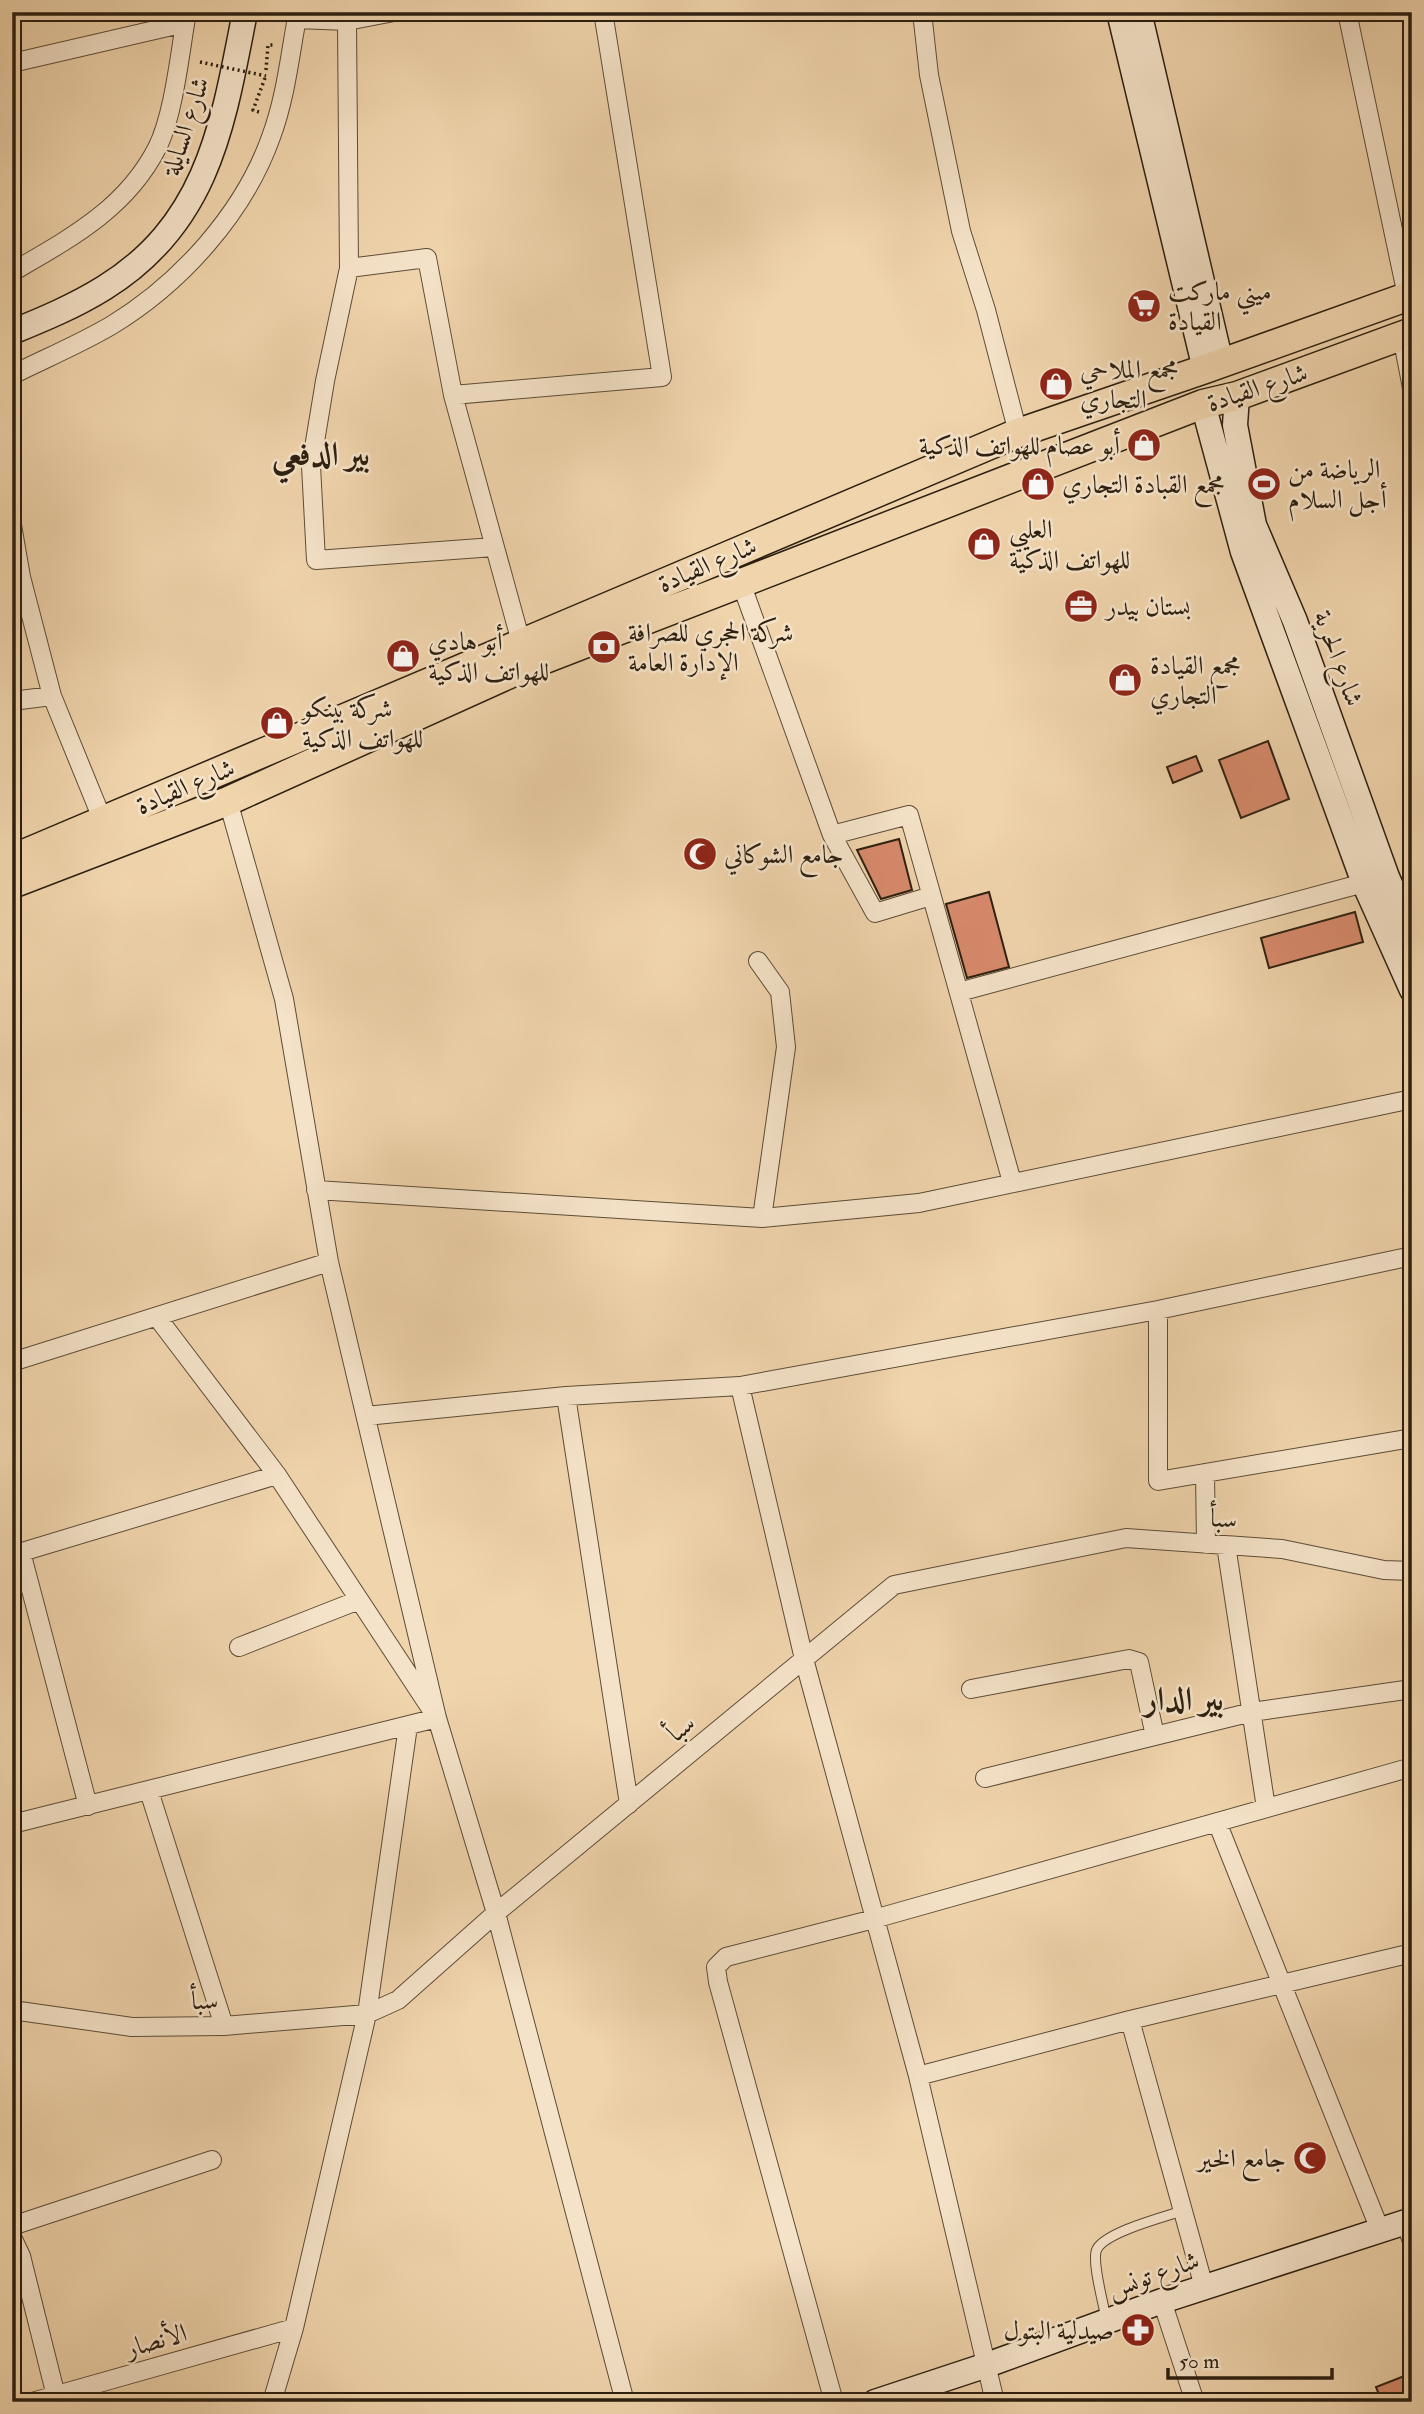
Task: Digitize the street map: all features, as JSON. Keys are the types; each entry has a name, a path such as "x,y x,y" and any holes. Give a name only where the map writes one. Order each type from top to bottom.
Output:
{"main road":[{"name":"شارع القيادة","path":"12,859 1018,433 1409,295"},
{"name":"شارع القيادة","path":"12,884 228,801 527,666 1203,404 1237,396 1407,334"}],"street":[{"name":"شارع السايلة","path":"12,332 55,314 106,287 147,256 180,218 197,190 218,138 245,12"},
{"path":"12,375 82,342 145,302 174,278 222,224 248,186 271,139 288,79 297,16 347,21 394,12"},
{"path":"453,395 662,377 603,12"},
{"path":"922,12 929,75 961,231 986,310 1018,433"},
{"path":"1119,12 1213,366"},
{"path":"1139,12 1213,366"},
{"path":"1347,12 1409,295"},
{"path":"12,63 186,18 167,120 157,147 141,174 112,208 91,225 12,272"},
{"path":"347,21 349,268 325,380 311,466 316,560 494,547"},
{"path":"349,268 427,258 453,395 521,642"},
{"path":"1407,334 1412,388"},
{"name":"شارع الحرية","path":"1237,396 1235,425 1254,525 1294,621 1375,880 1412,934"},
{"path":"1203,404 1243,552 1375,880 1412,990"},
{"path":"12,525 21,577 52,696 103,821"},
{"path":"741,583 832,835 875,913 931,896"},
{"path":"12,701 52,696"},
{"path":"228,801 284,999 329,1262 437,1718 496,1913 625,2402"},
{"path":"832,835 909,815 1012,1182"},
{"path":"959,992 1375,880"},
{"path":"758,961 780,992 786,1047 762,1218"},
{"path":"316,1190 762,1218 919,1203 1412,1099"},
{"path":"366,1416 566,1396 740,1386 1158,1310 1412,1256"},
{"path":"12,1362 329,1262"},
{"path":"1158,1310 1158,1481 1412,1438"},
{"path":"157,1317 277,1475 437,1718"},
{"path":"740,1386 804,1659 918,2076 995,2402"},
{"path":"566,1396 629,1804"},
{"path":"1205,1473 1206,1544"},
{"path":"88,1805 16,1553 277,1475"},
{"name":"سبأ","path":"12,2010 132,2027 224,2026 367,2014 398,2000 496,1913 894,1585 1126,1538 1282,1549 1384,1570 1412,1571"},
{"path":"1226,1545 1266,1808"},
{"path":"239,1647 359,1600"},
{"path":"971,1689 1129,1659 1139,1662 1155,1736"},
{"path":"985,1778 1252,1712 1412,1689"},
{"path":"12,1824 437,1718"},
{"path":"272,2402 294,2328 367,2014 408,1726"},
{"path":"834,2402 718,1982 716,1966 726,1957 874,1919 1412,1768"},
{"path":"149,1791 224,2026"},
{"path":"1217,1822 1380,2230"},
{"path":"918,2076 1130,2021 1412,1953"},
{"path":"1130,2021 1203,2287"},
{"path":"12,2226 212,2160"},
{"name":"شارع تونس","path":"876,2402 1203,2287 1380,2230 1410,2228"},
{"path":"13,2237 21,2256 56,2396"},
{"path":"1162,2301 1195,2402"},
{"name":"الأنصار","path":"32,2402 294,2328"}],"lane":[{"path":"1107,2321 1096,2260 1097,2250 1104,2241 1115,2235 1182,2211"}],"path":[{"path":"253,110 266,76 268,45"},
{"path":"200,62 266,76"}],"building":[{"path":"1268,741 1289,799 1241,818 1219,760"},
{"path":"1196,756 1202,771 1173,783 1167,767"},
{"path":"899,839 912,890 881,899 857,850"},
{"path":"989,892 1009,967 967,978 946,904"},
{"path":"1355,912 1363,942 1269,968 1261,938"},
{"path":"1412,2373 1412,2402 1382,2402 1376,2387"}],"place":[{"name":"ميني ماركت القيادة","path":"1144,306"},
{"name":"مجمع الملاحي التجاري","path":"1056,384"},
{"name":"أبو عصام للهواتف الذكية","path":"1144,445"},
{"name":"مجمع القبادة التجاري","path":"1038,484"},
{"name":"الرياضة من أجل السلام","path":"1264,484"},
{"name":"العليي للهواتف الذكية","path":"984,544"},
{"name":"بستان بيدر","path":"1081,606"},
{"name":"شركة الحجري للصرافة الإدارة العامة","path":"604,647"},
{"name":"أبو هادي للهواتف الذكية","path":"403,656"},
{"name":"مجمع القيادة التجاري","path":"1125,680"},
{"name":"شركة بينكو للهواتف الذكية","path":"277,723"},
{"name":"جامع الشوكاني","path":"700,854"},
{"name":"جامع الخير","path":"1310,2158"},
{"name":"صيدلية البتول","path":"1138,2330"}],"district":[{"name":"بير الدفعي","path":"321,453"},
{"name":"بير الدار","path":"1184,1698"}]}
